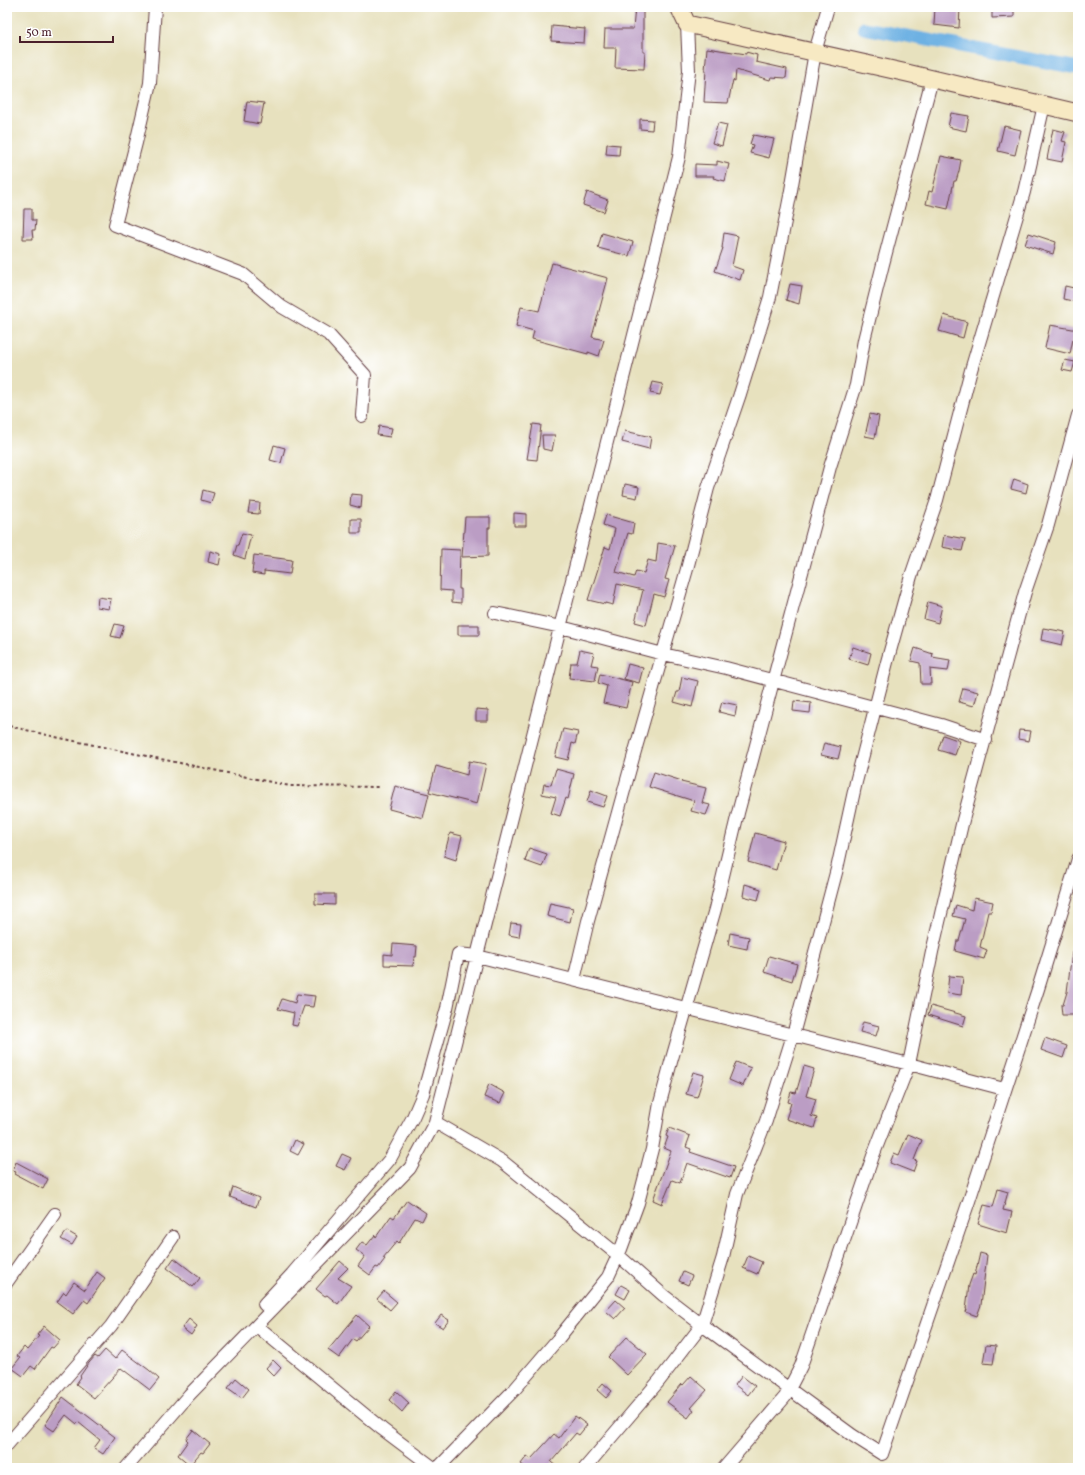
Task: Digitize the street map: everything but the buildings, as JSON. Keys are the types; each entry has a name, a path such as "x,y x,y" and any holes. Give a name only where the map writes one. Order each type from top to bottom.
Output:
{"street":[{"path":"155,7 150,83 115,225 242,274 282,307 328,334 366,375 362,416"},
{"path":"126,1468 189,1395 410,1168 435,1122 679,157 689,71 687,24 680,7"},
{"path":"574,980 588,921 687,569 708,488 740,394 770,297 790,196 815,52 828,7"},
{"path":"687,24 1078,113"},
{"path":"438,1468 515,1389 608,1277 638,1202 652,1149 660,1104 715,909 738,813 760,735 830,467 856,385 864,340 932,79"},
{"path":"586,1468 659,1381 702,1325 722,1257 738,1194 766,1121 793,1035 837,869 876,707 911,576 937,500 971,370 1024,192 1044,105"},
{"path":"724,1468 785,1397 801,1366 873,1156 909,1064 947,883 1025,592 1048,525 1078,415"},
{"path":"495,614 561,627 663,654 726,668 876,707 941,725 986,740"},
{"path":"435,1122 502,1161 618,1255 663,1295 789,1390 852,1435 882,1454 939,1291 1078,859"},
{"path":"270,1312 264,1304 292,1274 390,1159 413,1117 423,1094 447,1008 458,954 476,956 574,980 1004,1089"},
{"path":"7,1282 55,1214"},
{"path":"7,1445 111,1326 173,1237"},
{"path":"257,1326 382,1429 434,1468"}],"path":[{"path":"9,726 290,786 380,787"}],"waterway":[{"path":"864,28 1078,68"}]}
